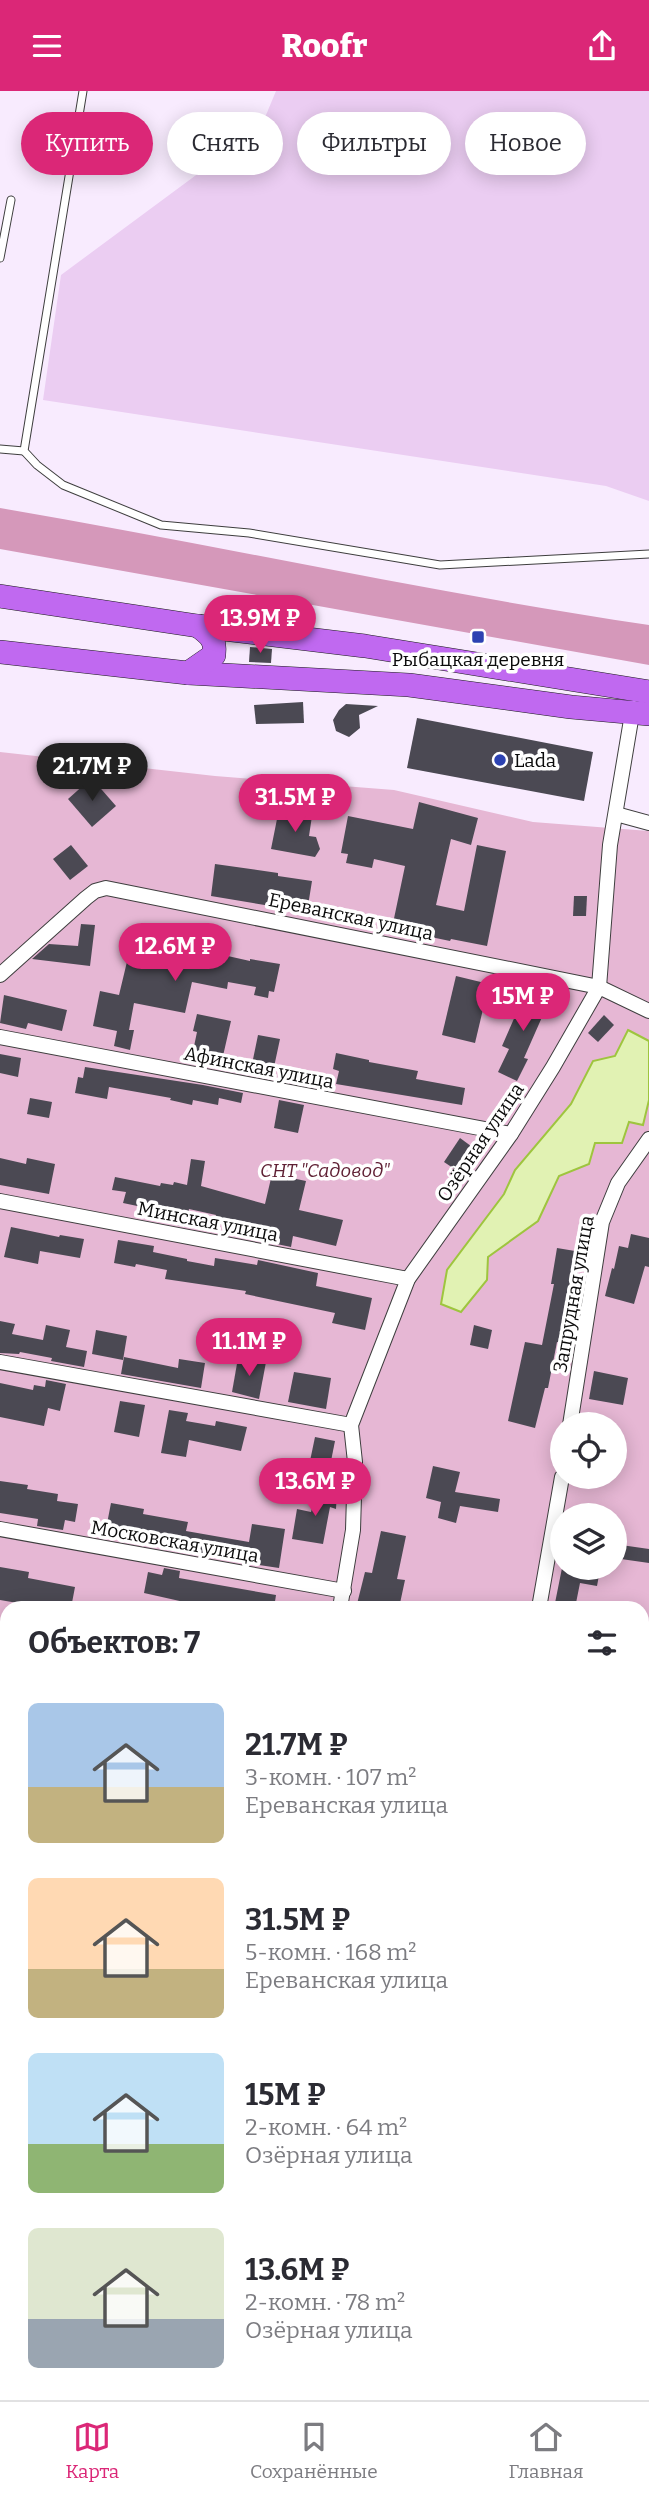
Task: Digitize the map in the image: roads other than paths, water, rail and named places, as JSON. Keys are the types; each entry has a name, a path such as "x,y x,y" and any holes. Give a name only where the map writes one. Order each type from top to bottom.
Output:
{"main road":[{"path":"0,596 198,626 365,646 641,701"},
{"path":"188,673 214,655 215,643 210,635 198,626"},
{"path":"0,652 188,673 410,685 571,707 641,701"}],"street":[{"name":"Озёрная улица","path":"342,1601 353,1530 355,1462 351,1425 408,1279 511,1134 598,987 604,901 616,814 641,701"},
{"path":"616,814 649,823"},
{"name":"Ереванская улица","path":"0,975 95,891 117,888 598,987"},
{"path":"598,987 649,1011"},
{"name":"Афинская улица","path":"0,1037 511,1134"},
{"name":"Запрудная улица","path":"572,1412 602,1222 618,1182 649,1139"},
{"name":"Минская улица","path":"0,1201 408,1279"},
{"path":"0,1361 351,1425"},
{"path":"540,1601 560,1489"},
{"name":"Московская улица","path":"0,1529 344,1591"}],"lane":[{"path":"24,451 83,91"},
{"path":"0,258 11,200"},
{"path":"0,449 24,451 63,485 161,525 249,533 440,565 649,554"}],"place":[{"name":"Рыбацкая деревня","path":"478,637"},
{"name":"Lada","path":"500,760"}],"park label":[{"name":"СНТ \"Садовод\"","path":"325,1170"}]}
